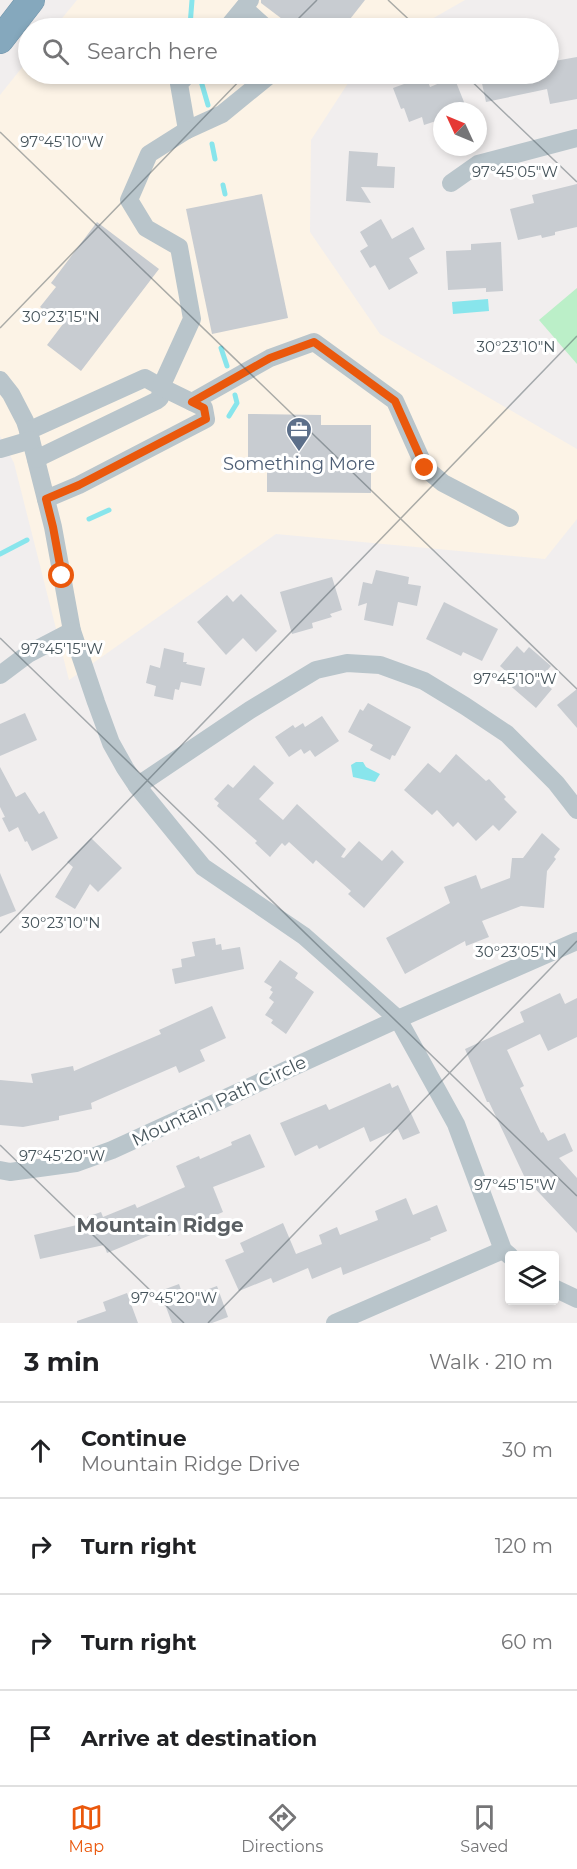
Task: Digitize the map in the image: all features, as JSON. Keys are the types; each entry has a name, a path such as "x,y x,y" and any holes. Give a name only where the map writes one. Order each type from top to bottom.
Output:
{"highway":[{"path":"0,40 31,0"}],"street":[{"path":"236,18 248,4 258,18"},
{"path":"179,84 187,130"},
{"path":"36,459 160,398 161,387 192,319 179,247 146,228 129,200 149,154 187,130 222,114 259,84"},
{"path":"452,183 478,164 577,138"},
{"path":"192,402 270,358 314,342 395,401 425,468 443,483 510,518"},
{"path":"0,448 145,378 204,408 206,419 79,485 46,499"},
{"path":"0,380 11,394 29,435 53,527 72,631 111,743 125,768 203,867 304,936 398,1019 456,1124 506,1251"},
{"path":"0,675 28,654 72,631"},
{"path":"137,786 250,710 316,670 347,663 380,666 424,681 465,706 507,734 556,783 577,810"},
{"name":"Mountain Path Circle","path":"0,1170 21,1171 76,1163 112,1150 398,1019 577,941"},
{"path":"335,1323 505,1254"},
{"path":"559,1290 577,1299"}],"shaded area":[{"path":"77,0 465,0 434,18 62,18"},
{"path":"18,72 18,84 347,84 311,140 310,232 380,334 577,449 577,519 545,559 276,534 69,680 14,463 0,436 0,95"}],"green space":[{"path":"577,288 577,364 539,320"}],"water":[{"path":"488,299 489,311 453,314 452,302"},
{"path":"363,762 366,767 380,774 375,782 353,777 351,765"}],"building":[{"path":"261,0 365,0 351,18 281,18 261,3"},
{"path":"577,57 577,99 550,104 547,89 486,102 482,84 559,84 559,60"},
{"path":"404,84 429,84 430,87 437,84 457,84 464,102 433,102 433,122 424,125 422,117 409,122 404,108 401,109 393,88"},
{"path":"349,151 378,153 377,166 395,167 394,188 361,187 371,203 346,201"},
{"path":"577,184 577,227 555,232 555,235 542,238 541,235 518,240 510,209 534,203 532,195"},
{"path":"262,194 288,318 212,334 186,209"},
{"path":"381,219 392,239 413,227 425,249 409,258 418,273 389,290 375,265 370,268 360,251 368,246 360,232"},
{"path":"97,222 159,269 81,371 47,345 63,324 40,307 56,287 51,283"},
{"path":"501,242 503,291 486,292 486,288 448,290 446,251 471,250 471,244"},
{"path":"248,414 321,415 321,425 371,425 371,493 267,492 267,467 248,467"},
{"path":"376,570 409,577 408,584 421,586 417,606 398,602 393,626 364,620 367,603 358,606 363,582 372,584"},
{"path":"332,577 342,610 330,614 332,617 312,623 313,628 292,634 280,592"},
{"path":"241,594 277,631 256,652 243,638 226,655 197,622 227,595 233,602"},
{"path":"444,602 498,629 482,661 463,652 461,656 426,639"},
{"path":"517,646 524,653 529,647 551,666 544,674 547,677 543,682 552,689 536,708 506,682 511,676 500,666"},
{"path":"164,648 184,653 183,662 187,662 186,664 205,668 201,686 181,682 179,690 175,689 173,700 154,696 156,686 146,683 150,665 160,668"},
{"path":"577,689 577,728 557,705"},
{"path":"368,703 411,727 395,756 392,755 390,760 370,750 373,745 348,732 360,709 363,711"},
{"path":"25,713 37,740 0,756 0,724"},
{"path":"322,716 339,741 315,757 310,750 304,754 301,749 289,757 275,737 293,725 295,728 303,723 305,727"},
{"path":"456,754 486,781 489,779 517,812 499,831 493,825 476,841 458,822 453,827 437,810 432,815 404,790 428,763 440,773"},
{"path":"254,765 274,783 259,799 283,820 297,804 346,849 341,857 344,858 359,841 382,861 392,850 404,862 364,908 348,894 351,891 316,860 313,864 289,842 285,846 282,843 270,857 255,843 257,841 217,806 219,803 214,799 228,784 233,788"},
{"path":"0,767 16,797 25,792 39,814 44,811 58,838 32,851 18,827 9,832 2,818 5,817 0,807"},
{"path":"542,833 560,849 547,871 544,908 521,906 482,921 489,937 466,946 465,941 405,974 386,938 450,903 444,887 476,875 481,889 510,878 512,858 523,858"},
{"path":"91,838 122,868 98,892 90,884 75,909 55,897 73,867 67,862"},
{"path":"0,873 16,911 0,917"},
{"path":"215,938 216,945 221,944 222,950 240,947 244,969 175,984 172,969 182,967 181,959 195,956 192,942"},
{"path":"280,960 298,973 295,978 314,992 286,1034 271,1023 273,1020 265,1015 274,1002 269,998 273,992 270,990 272,987 264,982"},
{"path":"560,993 565,1004 577,998 577,1037 548,1051 540,1034 507,1050 524,1086 520,1088 541,1133 543,1132 548,1141 565,1133 573,1151 559,1158 577,1178 577,1233 525,1178 487,1102 465,1049 524,1022 520,1012"},
{"path":"212,1006 226,1038 200,1050 205,1061 179,1073 176,1066 91,1103 92,1109 59,1116 59,1120 23,1127 0,1125 0,1080 33,1083 31,1074 73,1066 74,1071 161,1034 159,1030"},
{"path":"390,1083 392,1088 398,1085 420,1133 403,1140 398,1129 370,1142 364,1127 319,1149 317,1145 295,1156 280,1123 326,1104 329,1110"},
{"path":"250,1134 265,1167 213,1187 223,1212 168,1236 165,1229 107,1253 104,1245 40,1259 34,1235 90,1222 87,1217 101,1212 103,1217 135,1204 137,1208 185,1187 176,1166 199,1156 200,1159"},
{"path":"406,1198 413,1215 437,1205 447,1231 430,1238 431,1240 343,1275 341,1267 312,1279 308,1268 273,1283 271,1278 239,1291 225,1260 244,1252 240,1243 283,1223 296,1254 322,1244 319,1235 337,1227 340,1235 378,1220 375,1211"},
{"path":"179,1284 184,1298 217,1286 228,1317 212,1323 172,1323 160,1291"},
{"path":"127,1293 138,1323 77,1323 77,1321 106,1311 103,1302"}],"waterway":[{"path":"191,18 192,0"},
{"path":"202,84 208,105"},
{"path":"212,144 215,159"},
{"path":"223,185 225,194"},
{"path":"221,348 227,366"},
{"path":"229,416 237,403 235,395"},
{"path":"89,519 109,510"},
{"path":"0,554 27,540"}],"place":[{"name":"Something More","path":"299,453"}],"district":[{"name":"Mountain Ridge","path":"160,1225"}],"route":[{"path":"62,576 46,499 79,485 206,419 204,408 192,402 270,358 314,342 395,401 425,468"}]}
